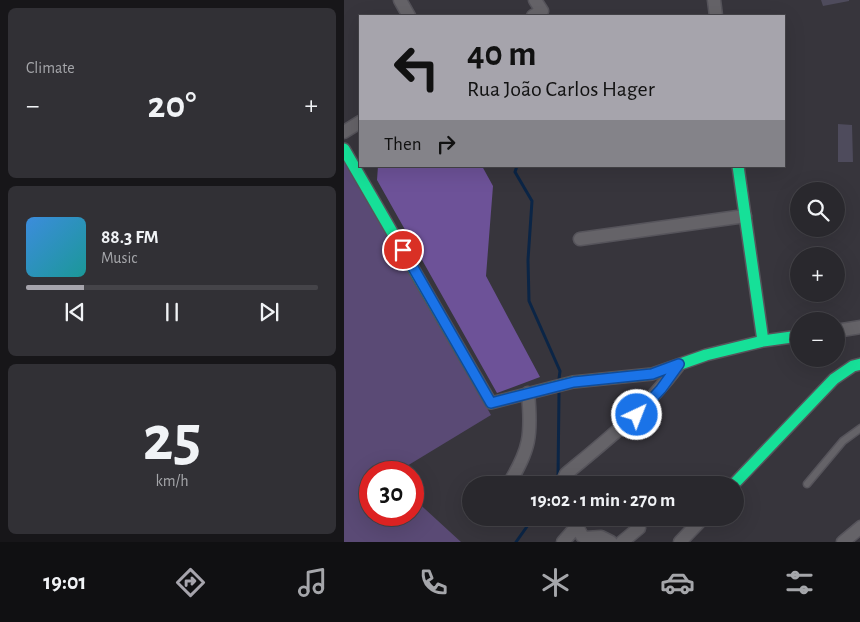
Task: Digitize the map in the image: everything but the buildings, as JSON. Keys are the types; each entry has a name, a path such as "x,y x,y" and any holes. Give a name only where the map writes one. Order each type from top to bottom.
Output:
{"street":[{"path":"400,0 408,15"},
{"path":"714,0 716,15"},
{"path":"344,132 359,123"},
{"path":"344,149 491,403 574,382 652,374 706,355 763,340 790,337"},
{"path":"738,167 763,340"},
{"path":"580,239 745,216"},
{"path":"845,330 860,328"},
{"path":"565,476 637,415 661,389 679,364"},
{"path":"742,476 834,379 853,366 860,364"},
{"path":"513,476 524,457 528,444 531,420 528,394"},
{"path":"563,542 573,526"},
{"path":"577,526 582,536 586,538 601,537 611,542"},
{"path":"680,542 695,526"},
{"path":"842,542 860,527"},
{"path":"622,542 639,528"}],"lane":[{"path":"807,484 843,441 860,428"}],"shaded area":[{"path":"344,160 491,415 415,461 359,461 359,526 424,526 424,508 461,542 344,542"},
{"path":"378,167 483,167 493,186 486,276 540,377 497,393 377,180"}],"waterway":[{"path":"517,167 515,172 532,201 528,260 529,301 560,371 559,379"},
{"path":"558,476 559,393"},
{"path":"516,542 527,526"}],"traffic: fast":[{"path":"344,149 491,403 573,382 652,374 706,355 763,341 790,337"},
{"path":"738,167 763,341"},
{"path":"742,476 834,379 853,366 861,364"}],"route":[{"path":"403,250 491,403 574,382 652,374 679,364 661,389 637,415"}]}
